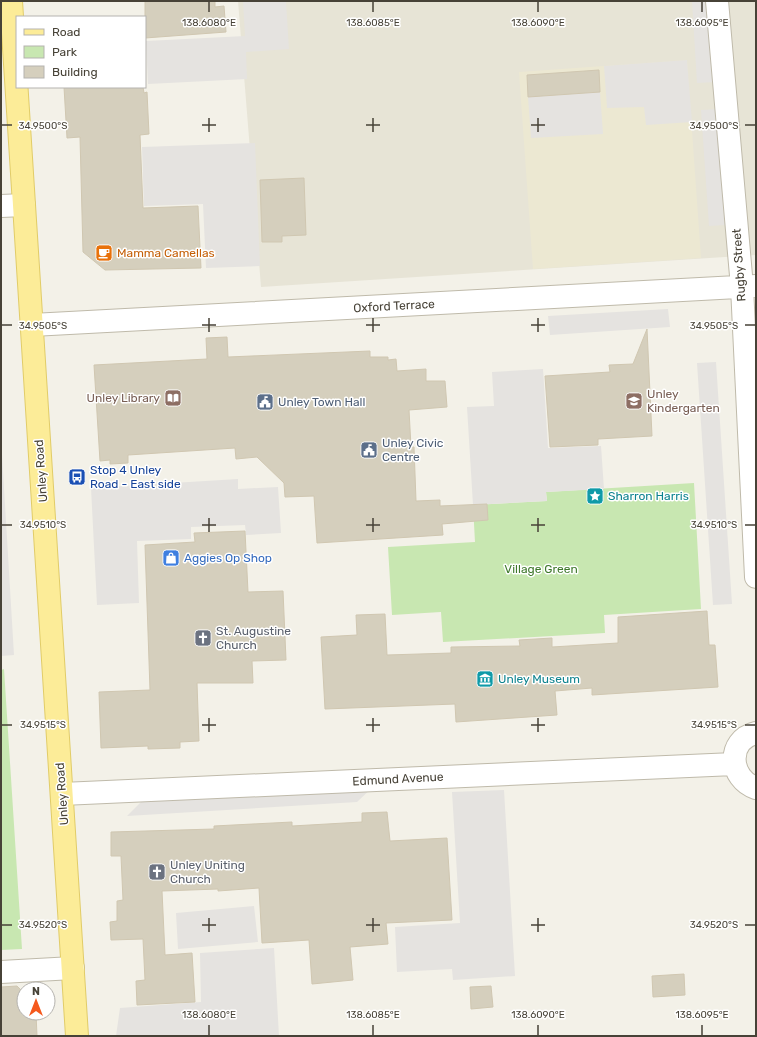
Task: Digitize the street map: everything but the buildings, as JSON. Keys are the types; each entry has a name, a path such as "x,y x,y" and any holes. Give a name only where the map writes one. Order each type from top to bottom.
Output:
{"main road":[{"name":"Unley Road","path":"11,1 16,79"},
{"name":"Unley Road","path":"17,88 78,1036"}],"street":[{"name":"Rugby Street","path":"717,1 749,287 756,577"},
{"path":"1,206 24,205"},
{"name":"Oxford Terrace","path":"32,325 749,287"},
{"path":"756,733 750,734 743,739 737,748 734,764 742,781 756,788"},
{"name":"Edmund Avenue","path":"62,794 734,764"},
{"path":"1,972 73,968"}],"shaded area":[{"path":"238,1 756,1 756,255 261,287"},
{"path":"243,1 286,1 289,49 246,52 247,79 148,84 146,41 245,36"},
{"path":"692,1 711,1 715,82 697,83"},
{"path":"687,60 701,258 533,269 519,72"},
{"path":"687,60 692,122 646,125 644,107 607,108 604,66"},
{"path":"600,92 603,134 531,138 528,97"},
{"path":"718,109 726,225 709,226 701,110"},
{"path":"255,143 260,266 206,268 203,204 144,206 142,147"},
{"path":"668,309 670,327 550,335 548,316"},
{"path":"716,362 732,604 713,605 697,363"},
{"path":"543,369 548,448 601,446 604,489 546,492 547,501 473,505 467,407 494,406 492,372"},
{"path":"1,438 14,655 1,656"},
{"path":"238,479 238,489 278,487 281,533 246,535 245,525 191,527 191,539 137,541 139,603 97,605 91,488"},
{"path":"376,784 357,802 127,816 144,799"},
{"path":"504,790 515,976 453,980 452,969 397,972 395,927 460,923 452,792"},
{"path":"254,906 258,942 178,949 176,913"},
{"path":"274,948 279,1036 116,1036 120,1008 201,1002 200,953"}],"green space":[{"name":"Village Green","path":"694,483 701,609 604,615 605,633 443,642 441,612 392,615 388,547 475,542 473,505 547,501 546,492"},
{"path":"4,669 22,949 1,950 1,670"}],"place":[{"name":"Mamma Camellas","path":"104,253"},
{"name":"Unley Library","path":"173,398"},
{"name":"Unley Kindergarten","path":"634,401"},
{"name":"Unley Town Hall","path":"265,402"},
{"name":"Unley Civic Centre","path":"369,450"},
{"name":"Stop 4 Unley Road - East side","path":"77,477"},
{"name":"Sharron Harris","path":"595,496"},
{"name":"Aggies Op Shop","path":"171,558"},
{"name":"St. Augustine Church","path":"203,638"},
{"name":"Unley Museum","path":"485,679"},
{"name":"Unley Uniting Church","path":"157,872"}]}
